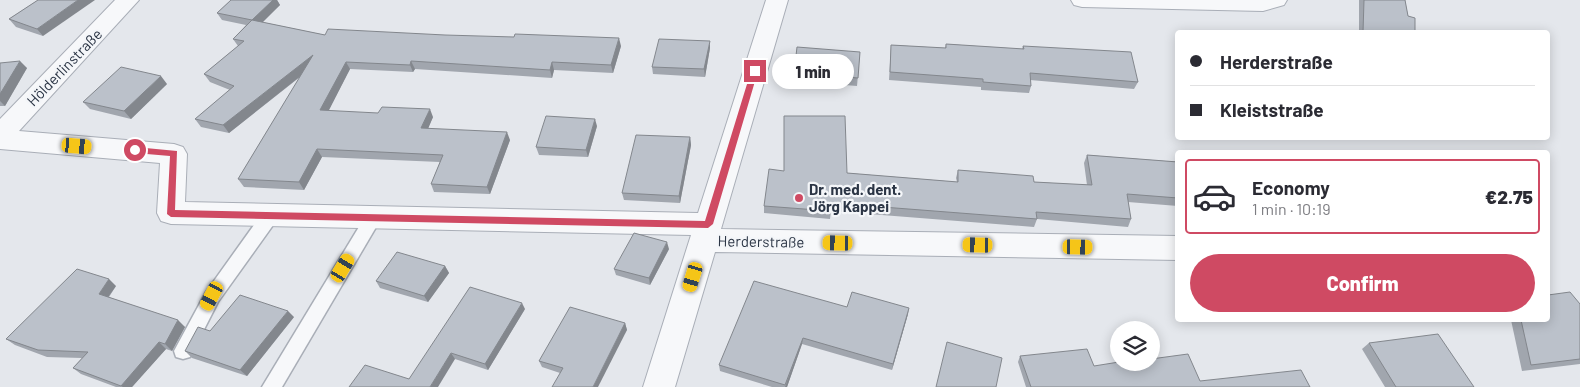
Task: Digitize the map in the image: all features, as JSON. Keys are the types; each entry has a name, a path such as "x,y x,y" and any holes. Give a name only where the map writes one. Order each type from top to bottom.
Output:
{"street":[{"name":"Hölderlinstraße","path":"0,134 128,0"},
{"path":"659,387 777,0"},
{"path":"1082,0 1262,4 1276,0"},
{"name":"Herderstraße","path":"0,139 174,154 171,214 374,218 706,232 1175,248"}],"lane":[{"path":"183,351 212,296 270,216"},
{"path":"272,387 374,218"}],"building":[{"path":"38,0 78,0 37,29 9,19"},
{"path":"231,0 273,0 252,20 217,13"},
{"path":"1364,0 1405,0 1408,16 1415,18 1415,30 1363,30"},
{"path":"252,20 325,35 328,29 445,35 514,37 515,34 619,38 611,65 552,62 550,70 411,61 410,65 346,62 320,110 378,113 382,107 430,109 421,128 507,132 487,187 431,184 443,155 317,149 299,182 238,179 313,55 223,125 195,119 234,86 204,74 244,41 233,39"},
{"path":"659,39 710,41 704,69 652,67"},
{"path":"946,44 1024,49 1023,46 1131,52 1138,82 1030,73 1031,86 983,82 983,79 890,72 891,45 946,48"},
{"path":"797,47 860,52 858,78 794,73"},
{"path":"20,61 0,94 0,63"},
{"path":"121,67 161,76 124,111 83,102"},
{"path":"546,116 595,119 586,150 536,147"},
{"path":"784,116 845,116 847,173 958,182 958,170 1033,176 1034,182 1092,185 1087,155 1175,162 1175,198 1127,194 1131,219 1036,212 1037,219 831,203 831,211 764,206 769,169 784,171"},
{"path":"636,135 690,137 679,196 622,193"},
{"path":"634,233 667,242 649,278 614,269"},
{"path":"397,252 445,266 424,296 376,281"},
{"path":"77,269 109,279 99,294 178,320 165,344 159,342 121,386 73,368 88,352 38,350 6,339"},
{"path":"754,281 847,307 852,292 909,308 893,364 803,338 785,385 719,365"},
{"path":"470,287 522,303 485,364 451,353 430,387 349,387 365,365 409,379"},
{"path":"1570,292 1580,304 1580,359 1531,365 1521,322 1550,322 1550,295"},
{"path":"240,295 288,311 240,370 185,351 198,327 210,331"},
{"path":"570,307 625,323 593,387 552,387 563,368 539,361"},
{"path":"1438,334 1474,387 1396,387 1369,343"},
{"path":"947,342 1002,358 996,387 936,387"},
{"path":"1087,349 1094,366 1110,363 1110,371 1160,371 1160,358 1188,354 1200,381 1301,370 1310,387 1031,387 1020,356"}],"place":[{"name":"Dr. med. dent. Jörg Kappei","path":"799,198"}],"route":[{"path":"135,150 174,154 171,214 708,224 755,71"}]}
